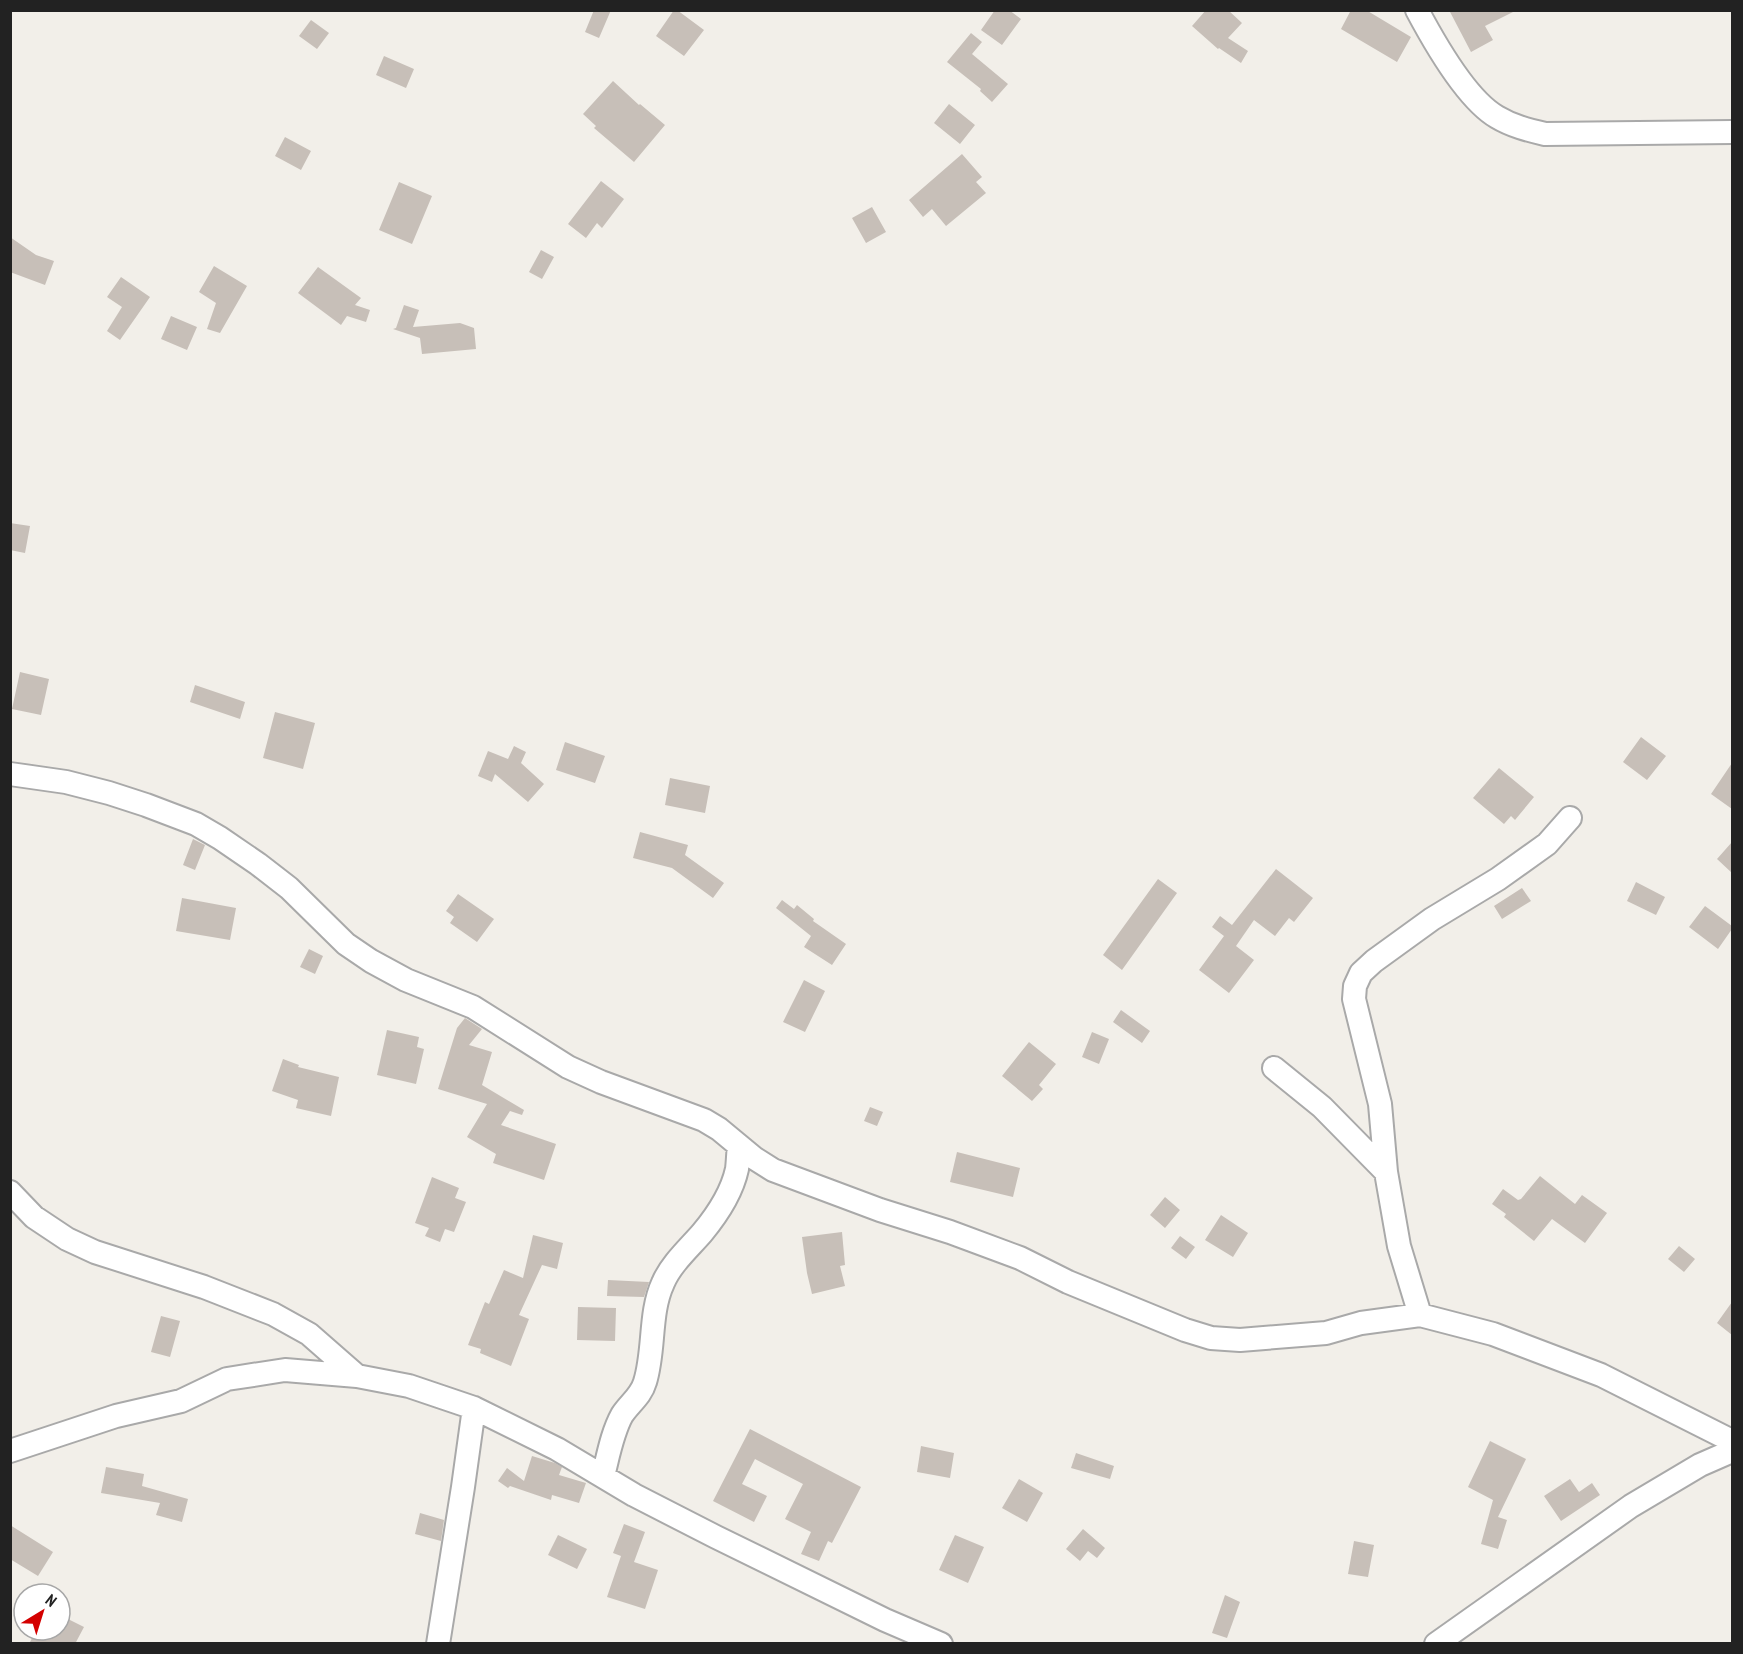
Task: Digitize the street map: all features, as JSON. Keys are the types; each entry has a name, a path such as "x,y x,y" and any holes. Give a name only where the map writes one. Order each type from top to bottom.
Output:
{"street":[{"path":"1418,10 1432,38 1470,94 1496,117 1521,129 1545,134 1732,132"},
{"path":"10,774 66,782 109,793 196,824 258,864 289,888 346,944 371,961 405,980 473,1007 568,1066 601,1082 704,1120 773,1170 1020,1258 1068,1282 1185,1330 1211,1338 1240,1340 1326,1333 1361,1323 1420,1315 1493,1334 1601,1375 1732,1441"},
{"path":"1420,1315 1399,1246 1386,1172 1380,1104 1354,999 1355,986 1361,973 1374,961 1432,919 1498,879 1547,844 1570,819"},
{"path":"1274,1068 1322,1107 1386,1172"},
{"path":"603,1476 617,1427 623,1414 637,1399 645,1384 656,1305 663,1282 719,1210 730,1190 737,1168 739,1146"},
{"path":"10,1192 48,1228 94,1252 204,1287 273,1314 309,1334 357,1376"},
{"path":"10,1451 116,1416 181,1401 227,1379 285,1370 357,1376 409,1386 474,1408 557,1449 634,1496 885,1620 941,1644"},
{"path":"438,1644 474,1408"},
{"path":"1436,1644 1631,1506 1700,1465 1732,1451"}],"building":[{"path":"594,10 611,10 599,38 585,32"},
{"path":"674,10 704,30 684,56 656,36"},
{"path":"995,10 1009,10 1021,19 1002,45 981,30"},
{"path":"1206,10 1228,10 1242,23 1228,38 1248,51 1241,63 1218,49 1192,26"},
{"path":"1351,10 1366,10 1411,37 1397,62 1341,29"},
{"path":"1449,10 1517,10 1485,26 1493,40 1471,52"},
{"path":"311,20 329,33 317,49 299,36"},
{"path":"971,33 982,42 972,54 1008,84 992,102 980,91 981,89 947,62"},
{"path":"384,56 414,69 406,88 376,75"},
{"path":"613,81 665,125 634,162 594,128 596,126 583,114"},
{"path":"949,104 975,125 960,144 934,123"},
{"path":"285,137 311,151 301,170 275,156"},
{"path":"962,154 982,177 976,182 986,193 946,226 932,209 923,217 909,200"},
{"path":"601,181 624,199 602,228 597,223 586,238 568,224"},
{"path":"399,182 432,196 412,244 379,230"},
{"path":"872,207 886,232 866,243 852,218"},
{"path":"10,237 36,255 54,261 45,285 10,272"},
{"path":"541,250 554,257 542,279 529,272"},
{"path":"214,266 247,286 220,333 207,329 216,303 199,292"},
{"path":"318,267 361,298 355,305 370,310 366,322 347,316 341,325 298,293"},
{"path":"121,277 150,297 120,340 107,331 122,307 107,297"},
{"path":"404,305 419,310 413,327 460,323 474,328 476,349 422,354 420,338 393,329 396,328"},
{"path":"171,316 197,327 187,350 161,339"},
{"path":"10,523 30,526 25,553 10,550"},
{"path":"20,672 49,679 41,715 12,709"},
{"path":"195,685 245,702 240,719 190,702"},
{"path":"275,712 315,723 303,769 263,758"},
{"path":"1641,737 1666,756 1647,780 1623,762"},
{"path":"565,742 605,756 595,783 556,770"},
{"path":"514,746 526,752 521,763 544,784 528,802 495,774 492,782 478,776 488,751 508,759"},
{"path":"1732,763 1732,809 1711,794"},
{"path":"1499,768 1534,797 1515,820 1511,816 1504,824 1473,798"},
{"path":"670,778 710,786 705,813 665,805"},
{"path":"640,832 688,845 685,855 724,883 713,898 672,868 633,858"},
{"path":"193,839 205,845 195,870 183,865"},
{"path":"1732,842 1732,873 1717,859"},
{"path":"1276,869 1313,898 1294,922 1289,918 1275,936 1254,920 1236,946 1254,960 1229,993 1199,970 1224,936 1212,927 1220,916 1232,925"},
{"path":"1158,879 1177,893 1122,970 1103,955"},
{"path":"1636,882 1665,897 1656,915 1627,901"},
{"path":"1522,888 1531,901 1502,919 1494,906"},
{"path":"458,894 494,919 477,942 450,923 454,917 446,911"},
{"path":"182,898 236,908 230,940 176,931"},
{"path":"782,900 794,909 797,905 814,919 813,921 846,944 832,965 804,947 811,936 776,908"},
{"path":"1705,906 1732,926 1718,949 1689,927"},
{"path":"309,949 323,956 315,974 300,967"},
{"path":"804,980 825,991 805,1032 783,1022"},
{"path":"1121,1010 1150,1031 1142,1043 1113,1022"},
{"path":"465,1018 482,1029 469,1045 492,1052 482,1085 524,1110 522,1115 510,1111 501,1125 556,1144 544,1180 493,1163 496,1154 467,1137 487,1104 438,1089 457,1028"},
{"path":"387,1030 419,1037 417,1047 424,1049 416,1084 377,1075"},
{"path":"1092,1032 1109,1039 1099,1064 1082,1057"},
{"path":"1029,1042 1056,1064 1039,1085 1043,1089 1032,1101 1002,1076"},
{"path":"283,1059 299,1065 298,1067 339,1077 331,1116 296,1108 298,1100 272,1091"},
{"path":"870,1107 883,1112 877,1126 864,1121"},
{"path":"957,1152 1020,1168 1013,1197 950,1182"},
{"path":"1540,1176 1575,1204 1582,1195 1607,1213 1585,1243 1552,1219 1534,1241 1504,1217 1506,1214 1492,1204 1503,1189 1518,1200 1521,1199"},
{"path":"432,1177 459,1188 455,1198 466,1202 454,1232 445,1229 440,1242 425,1236 429,1228 415,1223"},
{"path":"1165,1197 1180,1210 1165,1228 1150,1215"},
{"path":"1221,1215 1248,1233 1233,1257 1205,1240"},
{"path":"842,1232 845,1265 840,1266 845,1286 812,1294 802,1237"},
{"path":"533,1235 563,1243 557,1269 542,1265 519,1315 529,1319 511,1366 480,1353 481,1349 468,1345 485,1302 489,1304 504,1270 523,1278"},
{"path":"1180,1236 1195,1247 1186,1259 1171,1248"},
{"path":"1679,1246 1695,1259 1684,1272 1668,1259"},
{"path":"608,1280 649,1282 644,1297 607,1296"},
{"path":"1732,1302 1732,1335 1717,1323"},
{"path":"578,1307 616,1308 615,1341 577,1340"},
{"path":"161,1316 180,1321 170,1357 151,1352"},
{"path":"750,1429 861,1487 832,1543 828,1541 819,1561 801,1554 811,1532 785,1519 803,1484 755,1459 742,1484 767,1496 754,1522 713,1501"},
{"path":"1490,1441 1526,1459 1498,1517 1507,1520 1498,1549 1481,1544 1493,1500 1468,1487"},
{"path":"921,1446 954,1453 950,1478 917,1472"},
{"path":"1076,1453 1114,1466 1110,1479 1071,1468"},
{"path":"532,1456 562,1467 559,1475 586,1483 579,1503 552,1495 551,1500 510,1486 508,1488 498,1481 507,1468 524,1481"},
{"path":"106,1467 144,1474 142,1486 188,1499 182,1522 156,1515 160,1503 101,1493"},
{"path":"1019,1479 1043,1493 1027,1522 1002,1508"},
{"path":"1570,1479 1579,1492 1592,1483 1600,1495 1561,1521 1544,1496"},
{"path":"420,1513 444,1520 441,1541 415,1534"},
{"path":"624,1524 645,1532 634,1562 658,1570 645,1609 607,1597 621,1556 613,1553"},
{"path":"10,1525 53,1552 38,1576 10,1559"},
{"path":"1083,1529 1105,1548 1097,1558 1088,1551 1080,1561 1066,1549"},
{"path":"558,1535 587,1549 577,1569 548,1555"},
{"path":"955,1535 984,1547 968,1583 939,1570"},
{"path":"1354,1541 1374,1545 1368,1577 1348,1574"},
{"path":"1225,1595 1240,1602 1227,1638 1212,1633"},
{"path":"72,1621 84,1627 75,1644 29,1644 30,1642 72,1642"}]}
